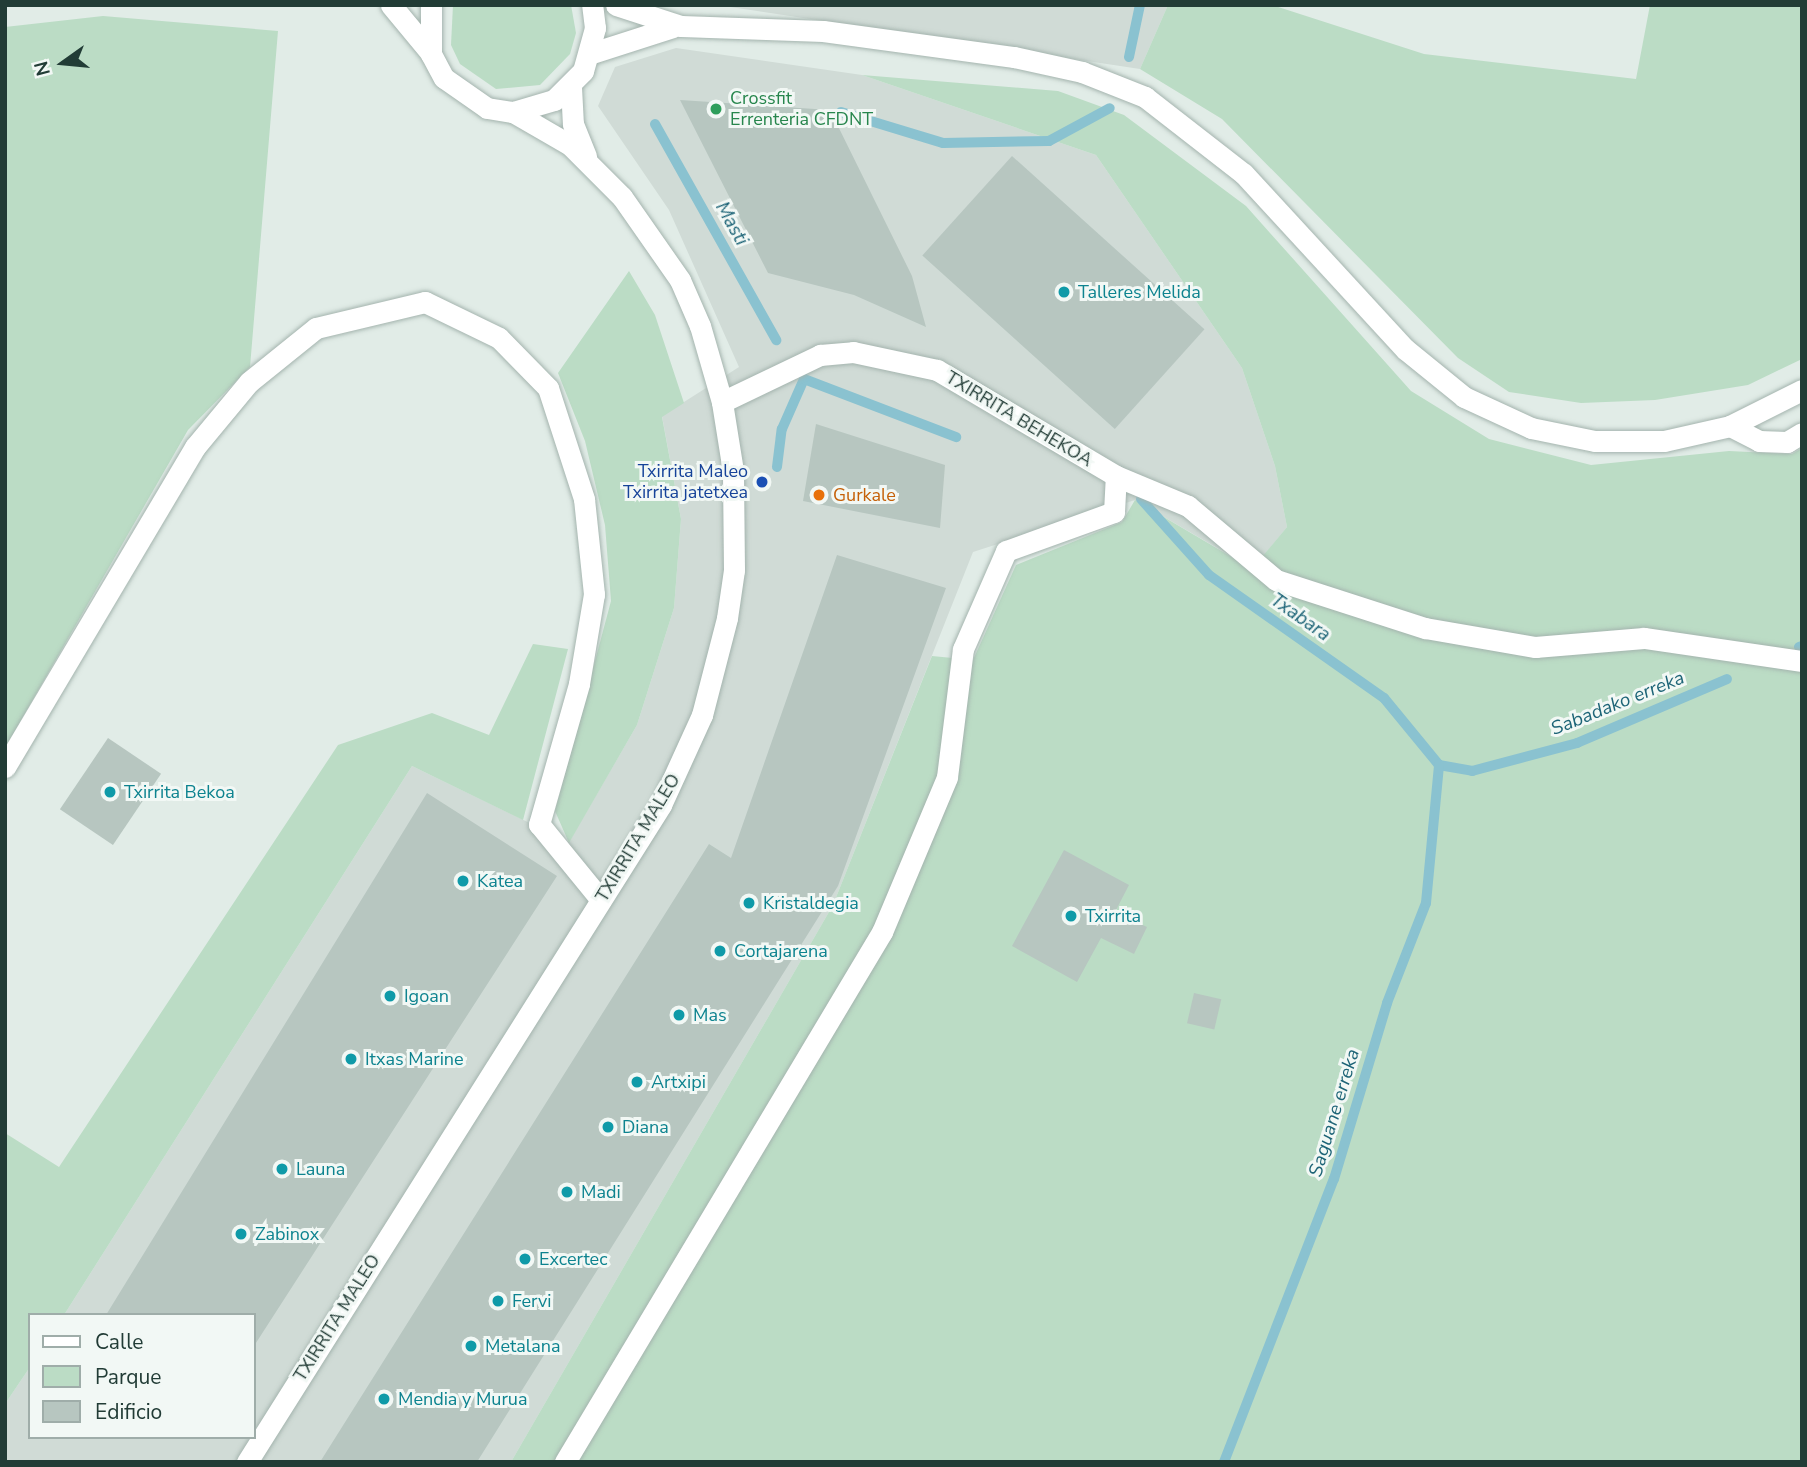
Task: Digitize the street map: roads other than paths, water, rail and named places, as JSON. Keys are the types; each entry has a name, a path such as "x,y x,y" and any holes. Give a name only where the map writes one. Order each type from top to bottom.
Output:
{"street":[{"name":"TXIRRITA MALEO","path":"247,1462 601,900 684,761 716,667 734,570 735,521 722,402 680,279 653,237 588,161 551,131 513,112 487,108 463,97 444,78 432,54 391,5"},
{"path":"431,5 427,25 432,54"},
{"path":"513,112 534,109 571,87 592,52 592,5"},
{"path":"616,5 681,26 823,32 1014,57 1082,72 1145,97 1196,132 1244,174 1405,349 1464,397 1531,428 1595,441 1664,441 1730,426 1802,390"},
{"path":"592,52 681,26"},
{"name":"TXIRRITA MALEO","path":"571,87 573,124 588,161"},
{"path":"5,767 195,447 249,382 316,328 425,302 499,338 548,388 584,499 594,594 579,684 539,824 601,900"},
{"name":"TXIRRITA BEHEKOA","path":"722,402 820,355 853,352 937,370 1116,476 1188,506 1276,580 1425,628 1535,647 1644,638 1802,661"},
{"path":"1730,426 1759,441 1787,442 1802,433"},
{"path":"565,1462 881,932 947,777 963,649 1006,551 1114,512 1116,476"}],"waterway":[{"path":"1129,57 1140,5"},
{"path":"841,112 943,143 1049,141 1110,108"},
{"name":"Masti","path":"655,124 776,340"},
{"path":"777,467 782,429 804,379 956,437"},
{"name":"Txabara","path":"1141,499 1209,575 1384,698 1439,765"},
{"name":"Sabadako erreka","path":"1439,765 1472,771 1577,743 1727,679"},
{"name":"Saguane erreka","path":"1224,1462 1334,1179 1387,1003 1426,903 1439,765"}],"place":[{"name":"Crossfit Errenteria CFDNT","path":"716,109"},
{"name":"Talleres Melida","path":"1064,292"},
{"name":"Txirrita Maleo Txirrita jatetxea","path":"762,482"},
{"name":"Gurkale","path":"819,495"},
{"name":"Txirrita Bekoa","path":"110,792"},
{"name":"Katea","path":"463,881"},
{"name":"Kristaldegia","path":"749,903"},
{"name":"Txirrita","path":"1071,916"},
{"name":"Cortajarena","path":"720,951"},
{"name":"Igoan","path":"390,996"},
{"name":"Mas","path":"679,1015"},
{"name":"Itxas Marine","path":"351,1059"},
{"name":"Artxipi","path":"637,1082"},
{"name":"Diana","path":"608,1127"},
{"name":"Launa","path":"282,1169"},
{"name":"Madi","path":"567,1192"},
{"name":"Zabinox","path":"241,1234"},
{"name":"Excertec","path":"525,1259"},
{"name":"Fervi","path":"498,1301"},
{"name":"Metalana","path":"471,1346"},
{"name":"Mendia y Murua","path":"384,1399"}]}
